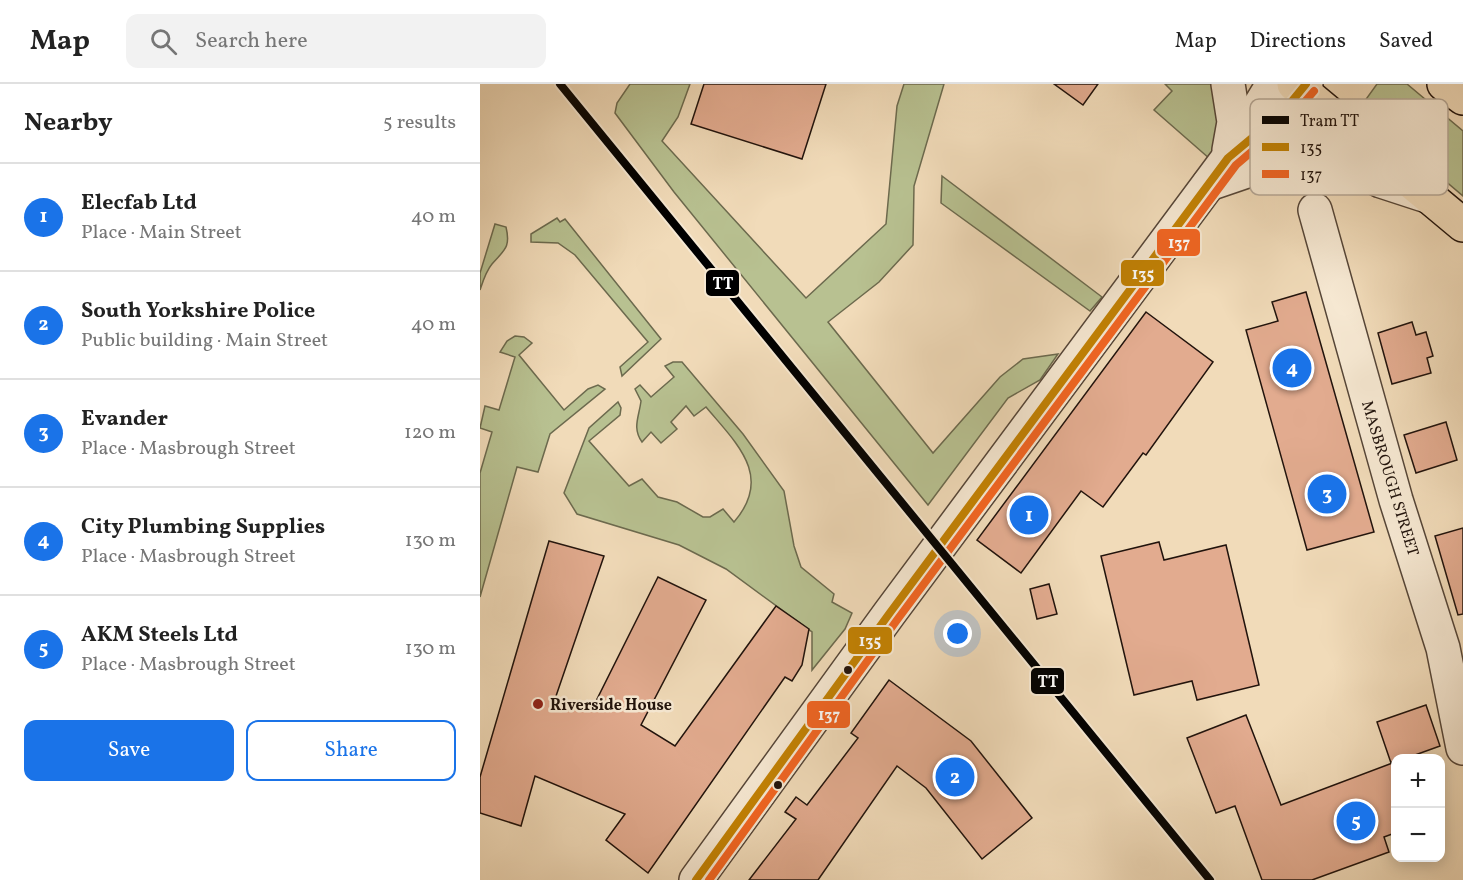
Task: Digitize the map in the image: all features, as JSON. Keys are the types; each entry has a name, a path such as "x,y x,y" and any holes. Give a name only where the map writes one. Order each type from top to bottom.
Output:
{"main road":[{"path":"1444,84 1463,98"},
{"path":"1294,86 1310,99"},
{"path":"1428,195 1463,225"}],"street":[{"path":"1228,84 1234,122 1228,158"},
{"path":"696,880 889,614 997,472 1228,158 1250,140"},
{"path":"1209,184 1250,170"},
{"path":"1423,195 1432,198"},
{"name":"MASBROUGH STREET","path":"1315,210 1396,500 1453,642 1463,748"}],"green space":[{"path":"630,84 690,84 678,117 662,141 806,298 886,224 897,106 904,84 944,84 914,186 913,245 879,282 828,322 933,453 1000,377 1023,359 1058,354 1040,380 1008,398 928,505 674,192 615,113 617,103"},
{"path":"1165,84 1218,84 1219,133 1210,159 1154,110 1172,91"},
{"path":"1377,84 1407,84 1425,99 1366,99"},
{"path":"1448,118 1463,131 1463,196 1448,183"},
{"path":"942,176 1102,297 1090,311 941,203"},
{"path":"557,218 560,222 565,219 661,339 622,376 620,367 648,342 575,255 558,243 531,242 531,234"},
{"path":"495,224 506,227 508,240 503,252 488,270 480,290 480,273"},
{"path":"515,336 524,337 532,343 519,355 564,410 588,389 598,385 605,389 550,434 538,472 517,467 480,597 480,473 492,432 480,428 485,406 499,410 515,357 500,352 507,341"},
{"path":"673,362 682,362 743,434 784,491 794,546 801,567 834,594 832,602 852,613 845,629 812,670 812,632 726,569 679,545 577,514 564,493 589,428 618,402 621,408 620,415 589,441 629,486 642,479 658,497 677,502 703,517 710,517 723,509 734,522 746,505 751,490 751,475 739,447 706,407 694,416 686,406 671,422 677,429 661,443 651,432 642,442 637,432 641,401 635,389 640,385 651,397 674,377 665,366"}],"building":[{"path":"704,84 826,84 802,159 691,124"},
{"path":"1054,84 1098,84 1083,105"},
{"path":"1306,292 1374,532 1307,550 1246,330 1278,321 1272,302"},
{"path":"1146,312 1213,362 1146,455 1143,453 1103,507 1081,491 1021,573 977,540"},
{"path":"1412,322 1416,335 1426,332 1433,356 1427,358 1431,373 1392,384 1378,333"},
{"path":"1446,422 1457,460 1416,473 1404,435"},
{"path":"1463,528 1463,614 1458,615 1435,536"},
{"name":"Riverside House","path":"549,541 604,556 555,699 592,709 658,577 706,600 641,725 675,746 776,606 809,629 802,665 792,681 785,677 648,873 606,840 625,814 535,776 521,826 480,813 480,777"},
{"path":"1159,542 1164,560 1226,545 1259,685 1197,700 1192,681 1134,695 1101,556"},
{"path":"1049,584 1057,614 1037,619 1030,589"},
{"path":"889,680 971,741 1032,818 982,859 926,788 897,766 818,880 749,880 796,819 785,812 796,797 807,805 858,738 851,733"},
{"path":"1426,705 1440,746 1418,754 1391,754 1391,763 1377,722"},
{"path":"1246,715 1281,805 1391,764 1391,834 1384,837 1389,852 1312,880 1262,880 1235,806 1216,813 1187,738"}],"tram line":[{"name":"TT","path":"560,84 1210,880"}],"transit line":[{"name":"135","path":"1294,99 1306,84"},
{"name":"137","path":"1307,99 1314,91"},
{"name":"135","path":"696,880 889,614 1228,158 1250,140"},
{"name":"137","path":"709,880 897,620 1236,165 1250,153"}],"place":[{"name":"City Plumbing Supplies","path":"1292,368"},
{"name":"Evander","path":"1327,494"},
{"name":"Elecfab Ltd","path":"1029,515"},
{"name":"Riverside House","path":"538,704"},
{"name":"South Yorkshire Police","path":"955,777"},
{"name":"AKM Steels Ltd","path":"1356,821"}]}
